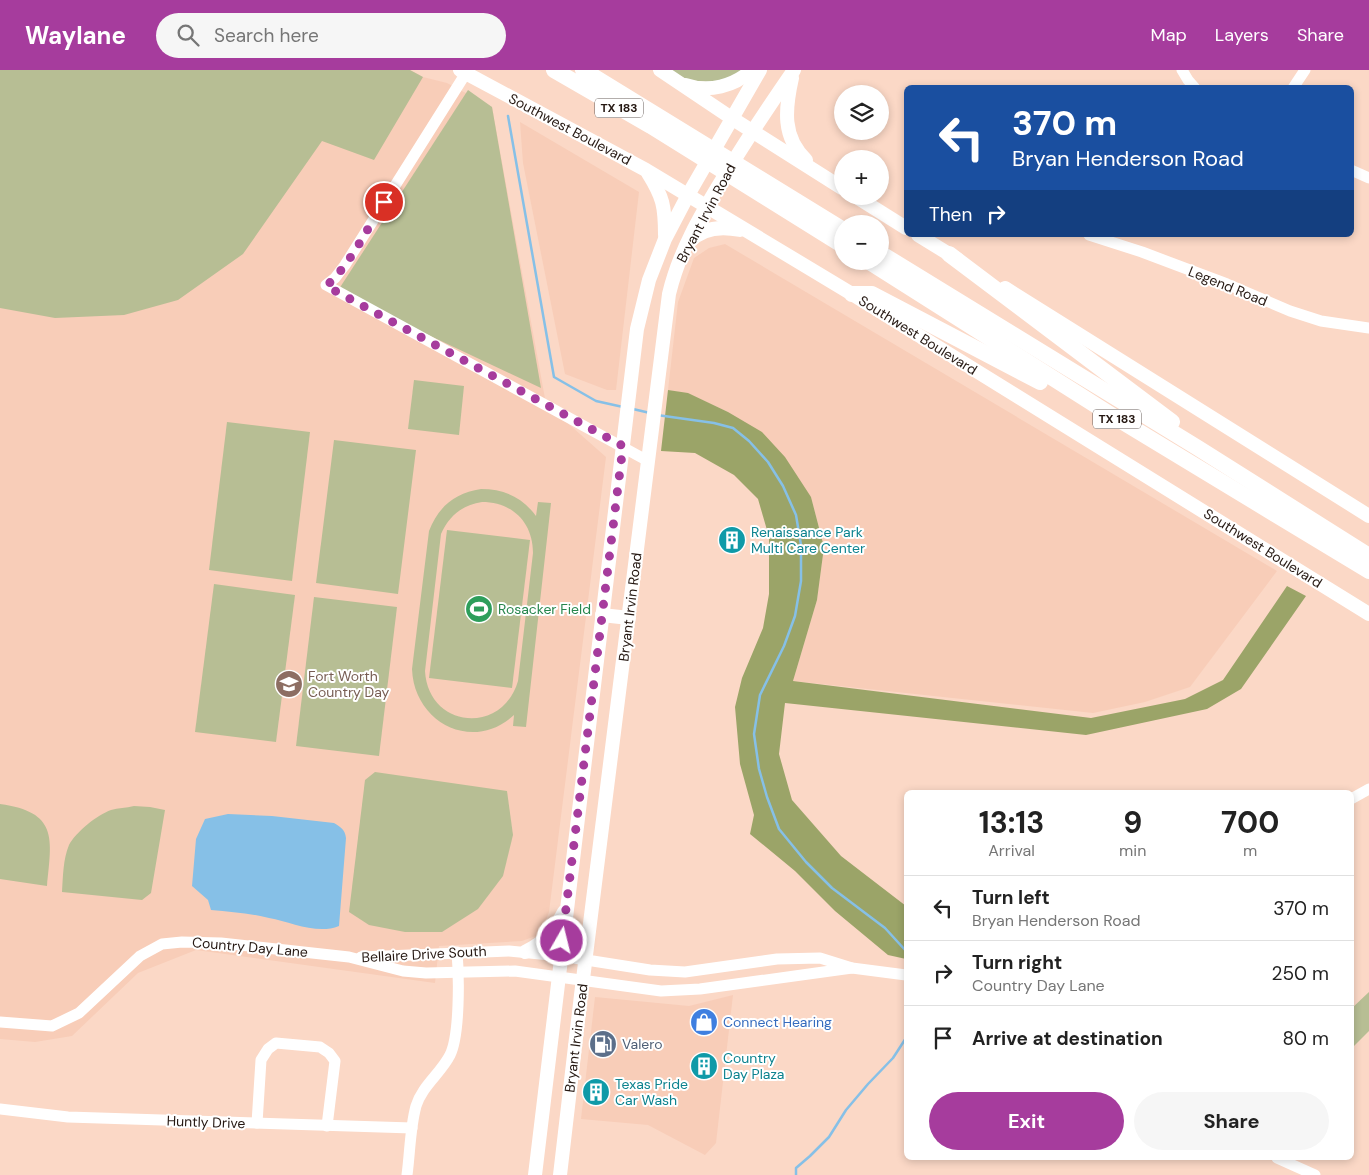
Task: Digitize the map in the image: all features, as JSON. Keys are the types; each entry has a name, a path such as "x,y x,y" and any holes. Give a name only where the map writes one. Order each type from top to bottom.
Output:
{"highway":[{"name":"TX 183","path":"554,70 688,141"},
{"name":"TX 183","path":"583,70 688,141 759,185 834,225"},
{"name":"TX 183","path":"759,185 834,239"},
{"path":"949,254 1185,431 1198,448"},
{"name":"TX 183","path":"889,258 1369,556"},
{"name":"TX 183","path":"882,270 1108,413 1369,571"},
{"path":"852,294 872,294 1087,407 1108,413"}],"main road":[{"path":"660,70 834,183"},
{"path":"679,83 702,88 718,87 738,80 752,70"},
{"name":"Bryant Irvin Road","path":"535,1175 624,426 642,309 665,239 688,195 760,70"},
{"path":"794,70 786,112 788,133 800,154 821,175"},
{"name":"Bryant Irvin Road","path":"560,1175 669,294 679,260 706,206 752,131 794,70"},
{"name":"Southwest Boulevard","path":"463,72 646,170 754,234 1369,614"},
{"path":"646,170 663,201 665,239"},
{"path":"869,205 904,227"},
{"path":"686,244 696,235 712,229 727,227 754,234"},
{"path":"921,237 1056,319 1369,516"},
{"path":"602,615 629,618"},
{"path":"525,952 552,934 567,908"},
{"path":"540,1131 546,1155 544,1175"}],"street":[{"path":"1182,70 1192,85"},
{"path":"1295,85 1305,70"},
{"path":"463,72 345,265 326,286 648,461"},
{"path":"1354,171 1369,178"},
{"name":"Legend Road","path":"1095,237 1227,284 1290,311 1321,321 1369,328"},
{"path":"1354,797 1369,789"},
{"name":"Country Day Lane","path":"0,1022 52,1026 79,1013 140,956 162,944 194,941 221,942 349,957"},
{"name":"Bellaire Drive South","path":"349,957 493,950 561,956 650,970 686,972 774,960 820,958 852,968 904,975"},
{"path":"408,1175 416,1106 421,1094 451,1053 456,1036 457,952"},
{"name":"Bellaire Drive South","path":"349,957 403,971 426,973 515,972 660,991 700,989 852,968"},
{"path":"257,1123 261,1060 268,1049 276,1043 320,1047 330,1053 335,1060 327,1126"},
{"name":"Huntly Drive","path":"0,1109 68,1117 412,1128"},
{"path":"1281,1160 1315,1175"}],"shaded area":[{"name":"Fort Worth Country Day","path":"0,70 410,70 423,77 447,83 492,107 546,404 606,457 549,912 541,934 522,941 439,946 435,983 196,950 138,973 72,1036 35,1042 0,1039"},
{"path":"520,122 639,192 616,390 607,390 565,374 523,163"},
{"path":"725,244 1277,571 1190,687 1145,702 1093,713 793,681 817,600 824,547 811,497 728,412 689,394 668,390 678,302 694,258 709,248"},
{"path":"733,995 716,1143 705,1155 648,1125 581,1119 595,997 689,1006"}],"green space":[{"path":"0,70 410,70 423,77 374,160 322,141 243,254 178,300 124,315 55,318 0,308"},
{"path":"670,70 745,70 716,83 688,80"},
{"path":"468,90 492,107 541,388 337,292"},
{"path":"414,380 464,386 459,435 408,429"},
{"path":"668,390 688,393 728,412 762,432 785,457 811,497 824,547 817,600 793,681 1091,718 1185,699 1223,680 1287,586 1306,596 1241,689 1207,709 1086,735 785,703 779,754 792,800 841,856 904,904 904,959 888,955 835,911 795,871 750,834 754,815 740,764 735,707 742,678 763,628 769,594 769,537 758,499 734,475 695,453 661,451"},
{"path":"227,422 310,432 292,581 209,570"},
{"path":"334,440 416,450 398,594 316,583"},
{"path":"489,489 512,495 531,509 536,516 538,502 551,503 526,727 513,726 514,715 498,726 481,731 464,731 448,726 434,717 423,704 415,688 412,669 429,531 438,514 449,502 472,491","holes":["475,503 493,503 503,506 519,516 525,523 532,542 533,553 518,681 510,699 497,711 482,717 467,718 452,714 439,704 429,690 425,671 441,534 452,517 462,509"]},
{"name":"Rosacker Field","path":"447,530 530,540 512,688 429,678"},
{"path":"214,584 295,595 276,742 195,732"},
{"path":"314,597 397,607 379,756 296,746"},
{"path":"375,772 507,791 513,835 503,876 478,909 442,932 405,932 369,925 349,912 365,780"},
{"path":"0,804 33,813 42,821 50,841 47,886 0,879"},
{"path":"134,806 165,810 151,893 142,900 62,892 66,856 69,845 77,835 87,824 105,812"},
{"path":"1369,992 1369,1031 1354,1046 1354,1006"}],"water":[{"path":"228,814 272,816 334,823 342,829 346,838 339,926 322,929 304,927 255,915 211,910 208,900 192,886 196,839 205,819"}],"waterway":[{"path":"508,116 554,377 596,401 623,407"},
{"path":"633,409 650,413"},
{"path":"657,415 714,423 733,428 749,441 768,462 783,486 796,515 801,545 801,581 795,616 784,646 760,695 754,734 759,769 779,829 806,862 832,888 885,928 904,949"},
{"path":"796,1175 796,1168 829,1137 846,1110 893,1058 904,1041"}],"place":[{"name":"Renaissance Park Multi Care Center","path":"732,540"},
{"name":"Rosacker Field","path":"479,609"},
{"name":"Fort Worth Country Day","path":"289,684"},
{"name":"Connect Hearing","path":"704,1022"},
{"name":"Valero","path":"603,1044"},
{"name":"Country Day Plaza","path":"704,1066"},
{"name":"Texas Pride Car Wash","path":"596,1092"}],"route":[{"path":"384,202 345,265 326,286 623,446 562,941"}]}
